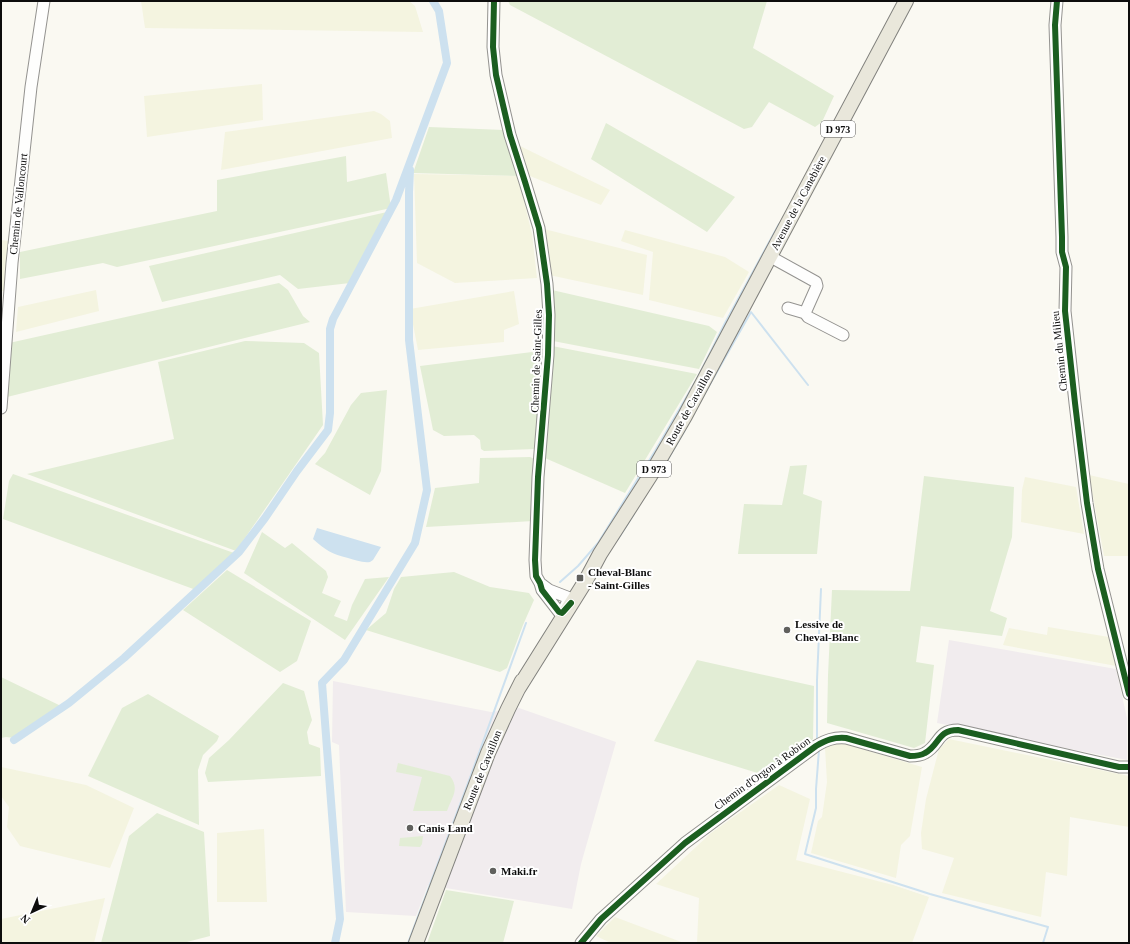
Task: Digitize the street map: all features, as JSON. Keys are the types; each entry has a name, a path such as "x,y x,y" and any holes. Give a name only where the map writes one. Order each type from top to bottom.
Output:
{"main road":[{"name":"Avenue de la Canebière","path":"769,256 906,1"},
{"name":"Route de Cavaillon","path":"416,943 488,754 537,648 565,606 585,582 600,554 650,476 681,423 769,256"},
{"name":"Route de Cavaillon","path":"518,689 544,647 565,606"}],"street":[{"name":"Chemin de Valloncourt","path":"1,408 12,263 31,86 44,1"},
{"name":"Chemin de Saint-Gilles","path":"494,1 493,47 496,75 510,135 539,228 547,284 548,355 538,477 535,560 536,576 542,590 565,606"},
{"name":"Chemin du Milieu","path":"1057,1 1055,25 1062,252 1066,267 1066,287 1064,300 1091,530 1104,594 1129,694"},
{"path":"769,256 816,282 817,286 804,313"},
{"path":"788,308 804,313 808,317 843,335"},
{"path":"540,583 565,606"},
{"name":"Chemin d'Orgon à Robion","path":"581,943 601,919 685,843 826,740 837,737 846,738 910,756 918,756 926,753 934,746 943,734 950,730 958,730 1119,767 1129,767"}],"shaded area":[{"path":"949,640 1116,669 1127,718 1127,760 937,723"},
{"path":"333,681 491,712 519,708 616,742 581,864 572,909 428,885 416,916 346,912 339,745 332,742"}],"green space":[{"path":"141,1 409,1 415,6 423,32 145,28"},
{"path":"508,1 767,1 753,48 834,96 822,122 815,127 769,102 752,127 744,129 510,5"},
{"path":"262,84 263,120 147,137 144,96"},
{"path":"374,111 390,121 392,138 221,170 225,132"},
{"path":"606,123 735,197 707,232 591,159"},
{"path":"429,127 504,130 519,176 413,173"},
{"path":"520,146 610,190 601,205 530,176"},
{"path":"346,156 347,182 386,173 391,208 117,267 103,263 20,279 20,252 217,211 217,180"},
{"path":"414,174 518,176 532,234 537,278 455,283 417,263"},
{"path":"387,212 350,283 298,289 280,275 162,302 149,266"},
{"path":"544,229 647,255 643,295 549,275"},
{"path":"625,230 725,257 749,272 723,318 649,300 653,252 621,241"},
{"path":"1,240 9,241 5,291 1,291"},
{"path":"279,283 288,290 303,316 310,322 3,398 9,343"},
{"path":"96,290 99,311 16,332 18,307"},
{"path":"552,290 709,326 717,332 699,369 553,341"},
{"path":"514,291 519,324 504,330 504,342 418,350 410,309"},
{"path":"245,341 304,343 319,353 323,425 236,551 27,474 174,439 158,362"},
{"path":"552,346 697,374 625,493 545,458"},
{"path":"532,352 545,360 535,449 484,451 481,449 480,440 474,435 444,436 433,430 420,366"},
{"path":"387,390 381,471 370,495 315,464 325,453 351,405 361,393"},
{"path":"530,457 537,460 533,521 426,527 435,488 479,483 480,458"},
{"path":"807,465 803,494 822,501 817,554 738,554 744,504 782,505 790,466"},
{"path":"13,474 234,553 196,590 3,519 9,481"},
{"path":"1089,475 1129,484 1129,556 1104,556"},
{"path":"924,476 1014,487 1012,537 990,611 1007,618 1002,636 921,626 916,662 934,665 925,743 914,748 827,723 828,675 832,590 910,591"},
{"path":"1025,477 1076,487 1084,534 1021,522 1022,490"},
{"path":"262,532 285,548 292,543 326,571 328,577 322,593 341,601 334,616 347,621 352,605 365,579 389,577 345,640 244,573"},
{"path":"227,570 311,621 297,661 280,672 183,610"},
{"path":"454,572 490,587 529,593 534,600 507,668 500,672 366,630 386,613 394,589 401,577"},
{"path":"1048,627 1109,637 1116,666 1003,645 1009,628 1047,635"},
{"path":"697,660 814,686 813,739 764,775 654,741"},
{"path":"1,677 61,706 15,738 1,738"},
{"path":"283,683 304,691 312,720 307,732 309,744 320,748 321,776 208,782 205,773 209,758 229,740"},
{"path":"148,694 219,736 217,741 203,755 198,770 199,825 88,776 122,708"},
{"path":"949,739 1129,776 1129,827 1070,817 1067,876 1046,872 1041,917 942,893 954,858 922,849 921,833 926,799 939,749"},
{"path":"838,742 922,767 910,836 901,845 896,878 811,853 818,821 822,817 827,782 825,748"},
{"path":"398,763 450,776 455,789 447,811 413,811 422,777 396,772"},
{"path":"1,767 86,785 134,808 110,868 20,846 7,827 9,807 1,796"},
{"path":"779,785 810,799 796,860 893,885 929,897 912,943 697,943 699,898 656,884 711,833"},
{"path":"157,813 204,832 210,936 183,943 101,943 129,836"},
{"path":"264,829 267,902 217,902 217,833"},
{"path":"423,836 420,847 399,846 400,838"},
{"path":"446,890 514,901 503,943 427,943"},
{"path":"105,898 94,943 1,943 1,919"},
{"path":"615,917 684,943 611,943 596,936"}],"water":[{"path":"317,528 381,547 373,560 370,562 362,562 333,553 321,546 313,539"}],"waterway":[{"path":"14,740 69,703 124,658 239,552 328,430 330,413 330,329 333,319 396,200 447,63 439,11 433,1"},
{"path":"335,943 340,919 322,683 344,660 415,543 427,490 409,340 410,170"},
{"path":"560,582 578,566 598,543 655,451 697,379 725,323 779,224"},
{"path":"697,407 751,312 808,385"},
{"path":"668,459 685,430"},
{"path":"618,539 634,514"},
{"path":"817,742 817,680 821,589"},
{"path":"408,943 526,623"},
{"path":"819,750 816,808 805,854 930,894 1048,927 1043,943"}],"cycle path":[{"path":"494,1 493,47 496,75 510,135 539,228 547,284 549,315 548,355 538,477 535,560 536,576 542,590 559,612 562,613 571,603"},
{"path":"1057,1 1055,25 1062,252 1066,267 1065,311 1087,503 1098,569 1129,694"},
{"path":"581,943 601,919 685,843 816,746 830,739 846,738 910,756 916,756 930,750 946,732 958,730 1119,767 1129,767"}],"place":[{"name":"Cheval-Blanc - Saint-Gilles","path":"580,578"},
{"name":"Lessive de Cheval-Blanc","path":"787,630"},
{"name":"Canis Land","path":"410,828"},
{"name":"Maki.fr","path":"493,871"}]}
